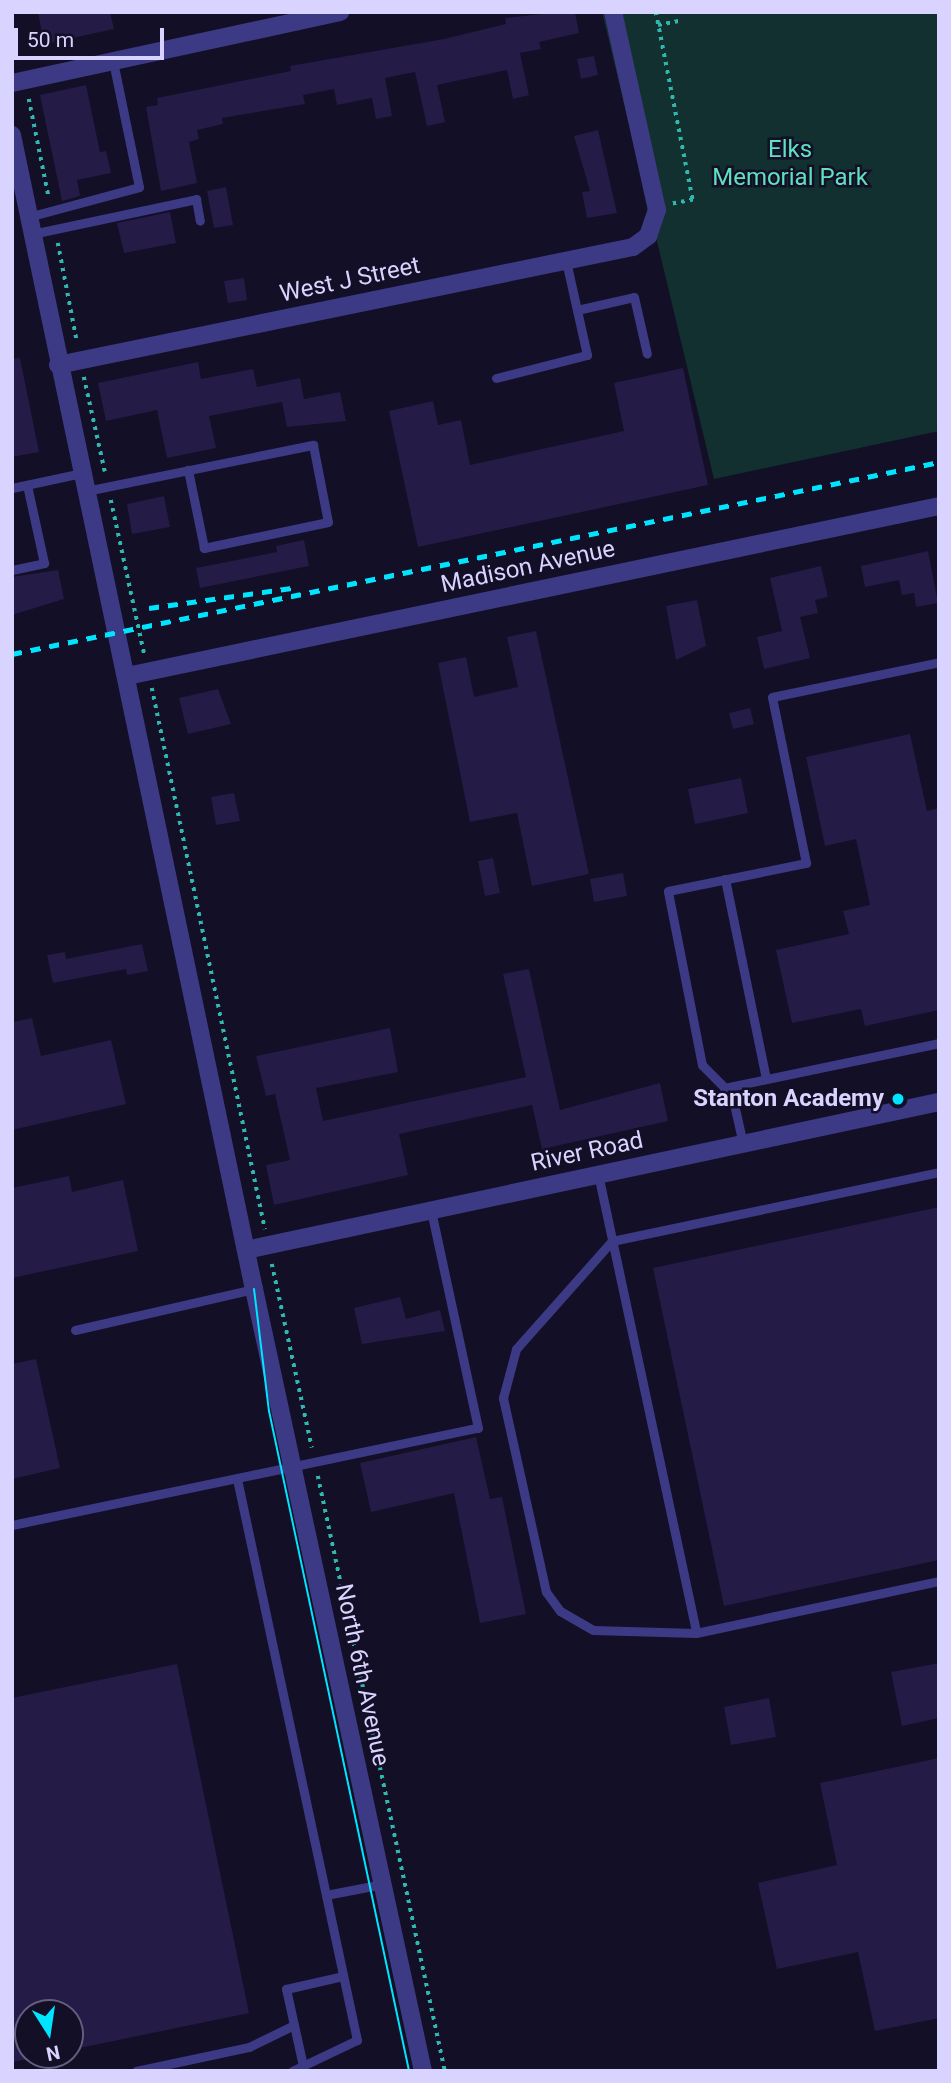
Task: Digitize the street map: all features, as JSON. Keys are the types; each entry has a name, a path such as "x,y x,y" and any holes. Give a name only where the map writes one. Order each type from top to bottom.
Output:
{"street":[{"path":"19,82 340,12"},
{"path":"613,12 656,206"},
{"name":"North 6th Avenue","path":"12,135 58,365 127,677 254,1289 423,2071"},
{"name":"West J Street","path":"58,365 633,247 648,236 657,222 656,206"},
{"name":"Madison Avenue","path":"127,677 939,506"},
{"name":"River Road","path":"246,1250 939,1102"}],"lane":[{"path":"30,225 52,212 139,187 113,61"},
{"path":"30,225 55,229 195,199 200,221"},
{"path":"496,378 587,355 566,261"},
{"path":"577,310 634,297 647,354"},
{"path":"12,488 84,482 108,486 188,470 313,445 328,522 204,548 188,470"},
{"path":"12,570 44,563 27,485"},
{"path":"743,1143 732,1095 702,1065 668,891 806,863 772,697 939,662"},
{"path":"725,879 766,1079"},
{"path":"724,1088 939,1043"},
{"path":"939,1171 612,1241 516,1349 503,1398 546,1592 560,1611 593,1630 696,1633 939,1581"},
{"path":"598,1174 696,1633"},
{"path":"12,1525 478,1428 431,1210"},
{"path":"75,1330 254,1289"},
{"path":"237,1479 357,2040 292,2071"},
{"path":"326,1895 383,1884"},
{"path":"303,2066 286,1989 343,1976"},
{"path":"136,2071 249,2047 294,2025"},
{"path":"150,2071 161,2066"}],"path":[{"path":"656,12 694,200 656,206"},
{"path":"658,26 679,21"},
{"path":"19,82 52,212"},
{"path":"55,229 445,2071"}],"green space":[{"name":"Elks Memorial Park","path":"602,12 939,12 939,431 714,479"}],"building":[{"path":"38,12 110,12 114,29 44,44"},
{"path":"575,12 579,33 539,42 541,49 520,53 529,95 513,99 507,70 437,85 445,122 427,126 415,72 385,78 392,116 376,119 372,98 337,105 334,89 303,95 305,104 222,118 223,124 197,130 199,139 189,142 197,183 161,191 146,107 158,105 157,98 291,71 290,66 444,39 506,24 505,18"},
{"path":"594,56 598,75 581,79 577,59"},
{"path":"86,85 100,152 106,151 111,173 77,180 80,196 62,201 40,95"},
{"path":"598,130 617,213 587,218 582,192 590,191 574,136"},
{"path":"226,187 233,225 214,228 207,191"},
{"path":"170,212 176,243 124,253 117,223"},
{"path":"244,278 247,300 228,303 224,281"},
{"path":"20,358 39,452 12,457 12,359"},
{"path":"198,362 201,379 253,369 257,387 300,378 304,399 340,392 346,421 287,427 282,402 209,416 216,448 167,458 157,410 106,421 98,383"},
{"path":"683,368 708,485 418,547 389,411 433,401 438,425 461,420 470,465 624,431 614,383"},
{"path":"164,496 170,527 132,534 127,504"},
{"path":"304,540 309,566 200,588 196,568 277,552 276,546"},
{"path":"928,551 938,603 916,607 914,593 902,595 899,580 865,587 861,566"},
{"path":"821,566 828,597 815,600 818,613 800,617 810,658 764,669 757,637 782,631 770,578"},
{"path":"58,570 64,599 12,615 12,577"},
{"path":"697,600 706,646 676,660 666,606"},
{"path":"536,631 589,874 532,886 517,813 470,822 438,663 466,657 474,697 518,687 507,637"},
{"path":"218,689 231,724 188,734 179,698"},
{"path":"750,708 754,724 733,729 729,713"},
{"path":"910,734 927,811 939,808 939,1010 865,1026 861,1009 792,1023 776,950 849,934 843,911 870,905 856,839 825,846 806,757"},
{"path":"741,778 748,813 695,824 688,789"},
{"path":"234,793 240,821 216,825 211,797"},
{"path":"493,858 500,893 485,896 478,861"},
{"path":"623,873 627,896 594,902 590,879"},
{"path":"142,944 148,971 127,975 126,969 53,983 47,955 65,952 66,959"},
{"path":"529,969 560,1110 660,1083 668,1121 542,1149 532,1105 399,1134 408,1175 274,1205 266,1165 290,1160 275,1094 266,1096 256,1056 390,1028 398,1072 316,1088 323,1121 526,1077 503,974"},
{"path":"32,1018 41,1056 111,1040 126,1104 12,1130 12,1022"},
{"path":"69,1176 72,1192 123,1180 138,1251 12,1278 12,1188"},
{"path":"939,1207 939,1560 724,1606 653,1268"},
{"path":"400,1297 406,1319 440,1310 445,1331 362,1344 354,1308"},
{"path":"36,1359 60,1468 12,1479 12,1364"},
{"path":"476,1437 490,1499 502,1497 526,1614 480,1623 454,1493 371,1512 360,1463"},
{"path":"939,1663 939,1718 902,1726 891,1672"},
{"path":"177,1664 249,2013 84,2047 84,1999 14,1999 12,2062 12,1698"},
{"path":"769,1698 776,1737 731,1745 724,1707"},
{"path":"939,1758 939,2018 875,2031 858,1952 777,1969 758,1883 837,1865 820,1783"}],"tram line":[{"path":"254,1289 269,1411 409,2071"}],"railway":[{"path":"12,654 939,462"},
{"path":"149,608 292,588"}],"place":[{"name":"Stanton Academy","path":"898,1099"}]}
